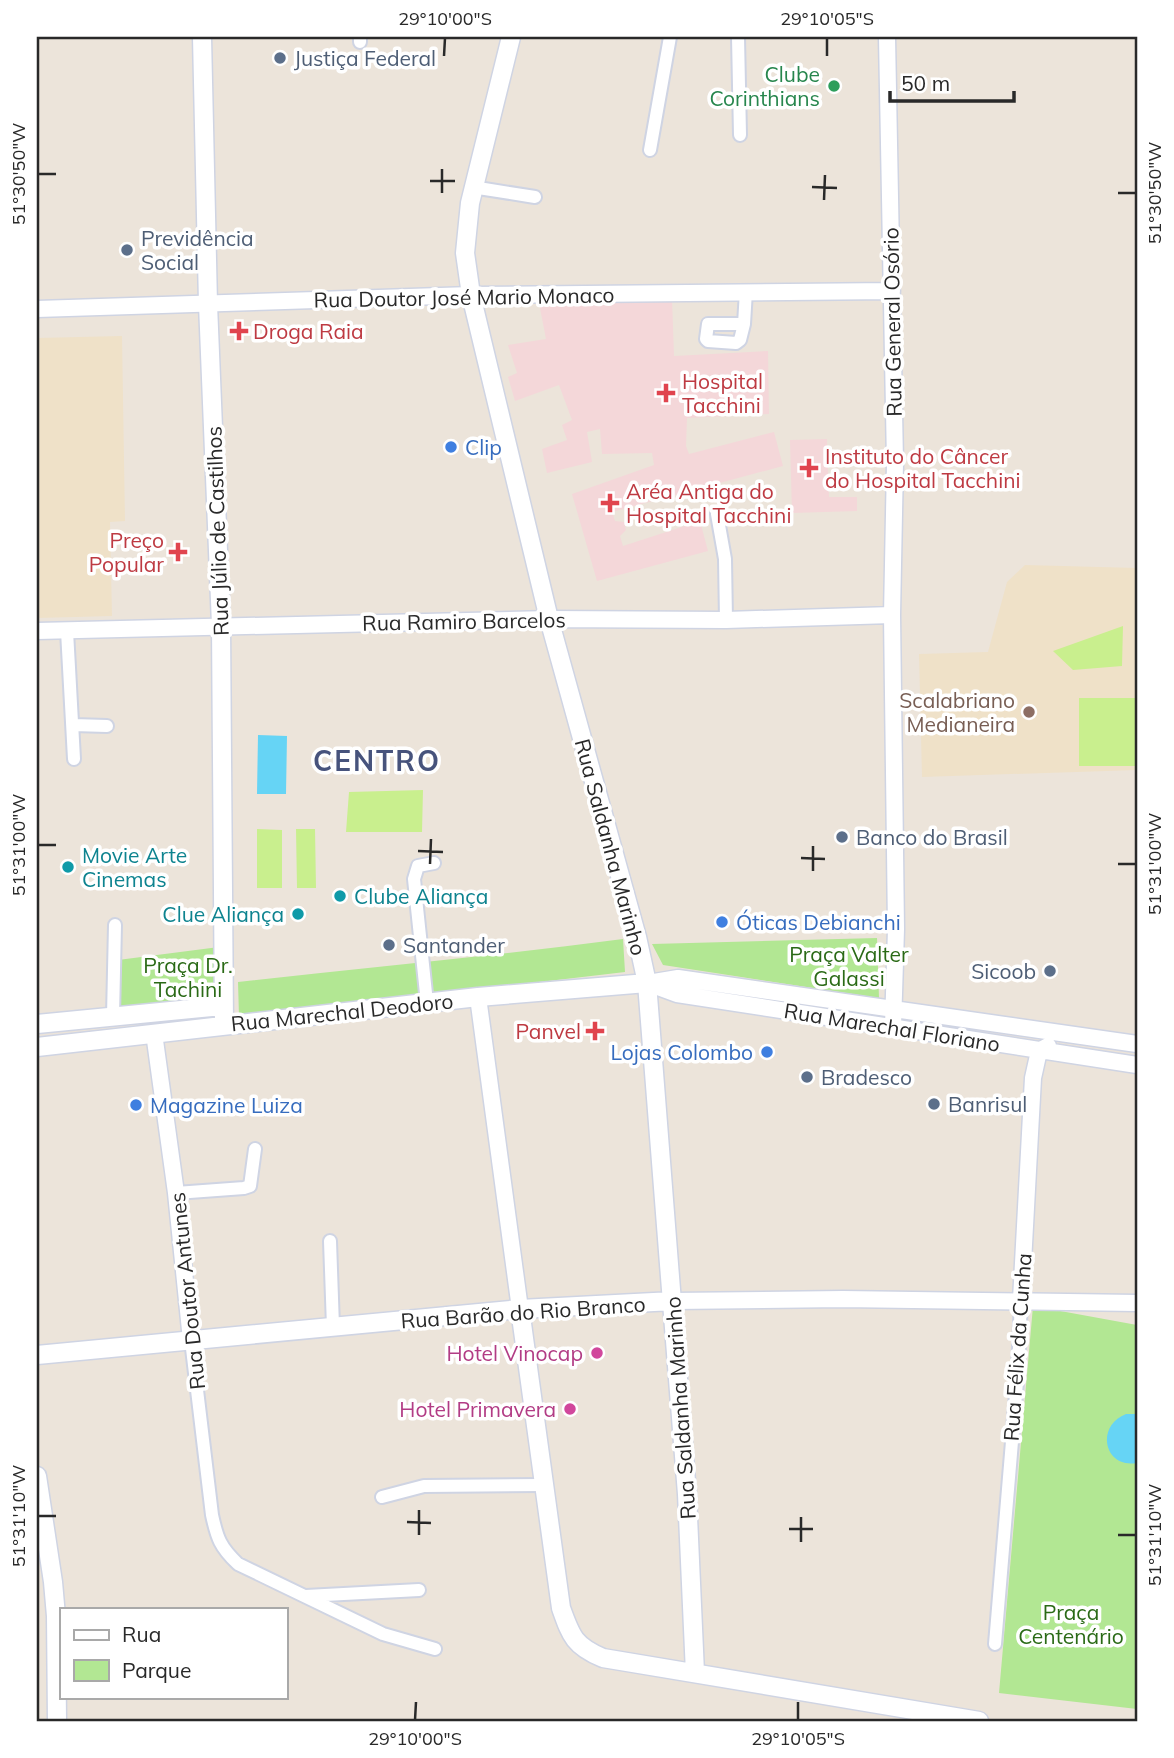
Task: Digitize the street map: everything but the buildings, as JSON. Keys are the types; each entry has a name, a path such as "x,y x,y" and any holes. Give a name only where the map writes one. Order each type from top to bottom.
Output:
{"main road":[{"name":"Rua Júlio de Castilhos","path":"202,37 208,304 221,625 224,1025"},
{"name":"Rua Saldanha Marinho","path":"512,37 472,187 465,253 471,295 549,618 648,983 687,1494 695,1674"},
{"name":"Rua Marechal Deodoro","path":"37,1047 478,997 648,983"},
{"name":"Rua Marechal Deodoro","path":"37,1024 222,1006"},
{"name":"Rua Barão do Rio Branco","path":"37,1355 520,1309 673,1301"},
{"path":"520,1309 542,1485 561,1608 572,1637 586,1651 603,1658 979,1721"},
{"path":"37,1476 53,1582 57,1721"}],"street":[{"path":"650,150 670,37"},
{"path":"738,37 740,135"},
{"name":"Rua General Osório","path":"887,37 895,463 892,615 896,929 893,1026"},
{"path":"472,187 535,197"},
{"path":"744,324 746,291"},
{"name":"Rua Doutor José Mario Monaco","path":"37,309 471,295 892,291"},
{"path":"717,514 725,559 726,620"},
{"name":"Rua Ramiro Barcelos","path":"37,631 549,618 726,620 892,615"},
{"path":"67,631 74,759"},
{"path":"73,725 107,726"},
{"path":"427,1003 414,879 418,866 434,863"},
{"path":"113,1016 115,925"},
{"name":"Rua Marechal Floriano","path":"648,983 670,978 894,1007 1137,1044"},
{"name":"Rua Marechal Floriano","path":"648,983 677,993 1137,1065"},
{"path":"478,997 520,1309"},
{"name":"Rua Doutor Antunes","path":"154,1032 216,1534 222,1549 238,1564 306,1596"},
{"path":"1039,1051 1063,1039 1080,1035"},
{"name":"Rua Félix da Cunha","path":"995,1644 1018,1370 1032,1078 1039,1051"},
{"path":"176,1193 250,1186 255,1149"},
{"path":"330,1241 333,1327"},
{"name":"Rua Barão do Rio Branco","path":"673,1301 1021,1300 1137,1303"},
{"path":"382,1497 424,1486 542,1485"},
{"path":"306,1596 419,1590"},
{"path":"306,1596 383,1634 435,1649"}],"shaded area":[{"name":"Hospital Tacchini","path":"672,298 674,356 768,351 769,414 687,418 686,446 689,454 774,432 783,466 612,512 615,521 624,522 626,530 620,536 623,546 700,521 708,551 597,581 572,494 654,465 652,453 602,454 600,429 587,432 592,462 547,473 542,449 567,440 562,425 572,420 559,385 515,401 508,377 517,373 508,345 546,339 539,303"},
{"path":"122,336 125,521 110,522 112,616 37,618 37,338"},
{"name":"Instituto do Câncer do Hospital Tacchini","path":"827,439 829,497 857,497 857,511 792,513 790,440"},
{"name":"Scalabriano Medianeira","path":"1025,565 1137,568 1137,770 922,777 919,654 988,652 1007,582"}],"green space":[{"path":"1123,626 1122,666 1073,670 1053,651"},
{"path":"1079,698 1137,698 1137,766 1079,766"},
{"path":"423,790 422,832 346,832 349,792"},
{"path":"257,829 282,830 282,888 257,888"},
{"path":"296,829 315,829 316,888 297,888"},
{"name":"Praça Valter Galassi","path":"877,938 879,998 663,965 652,944"},
{"path":"623,939 625,972 239,1017 238,982"},
{"name":"Praça Dr. Tachini","path":"219,947 219,1000 118,1008 118,960"},
{"name":"Praça Centenário","path":"1033,1306 1137,1325 1137,1709 999,1693"}],"water":[{"path":"258,735 287,736 286,794 257,794"},
{"path":"1126,1414 1137,1414 1137,1463 1117,1460 1107,1445 1110,1428"}],"place":[{"name":"Justiça Federal","path":"280,58"},
{"name":"Clube Corinthians","path":"834,86"},
{"name":"Previdência Social","path":"127,250"},
{"name":"Droga Raia","path":"239,331"},
{"name":"Hospital Tacchini","path":"666,393"},
{"name":"Clip","path":"451,447"},
{"name":"Instituto do Câncer do Hospital Tacchini","path":"809,468"},
{"name":"Aréa Antiga do Hospital Tacchini","path":"610,503"},
{"name":"Preço Popular","path":"178,552"},
{"name":"Scalabriano Medianeira","path":"1029,712"},
{"name":"Banco do Brasil","path":"842,837"},
{"name":"Movie Arte Cinemas","path":"68,867"},
{"name":"Clube Aliança","path":"340,896"},
{"name":"Clue Aliança","path":"298,914"},
{"name":"Óticas Debianchi","path":"722,922"},
{"name":"Santander","path":"389,945"},
{"name":"Sicoob","path":"1050,971"},
{"name":"Panvel","path":"595,1031"},
{"name":"Lojas Colombo","path":"767,1052"},
{"name":"Bradesco","path":"807,1077"},
{"name":"Banrisul","path":"934,1104"},
{"name":"Magazine Luiza","path":"136,1105"},
{"name":"Hotel Vinocap","path":"597,1353"},
{"name":"Hotel Primavera","path":"570,1409"}],"district":[{"name":"CENTRO","path":"377,760"}]}
